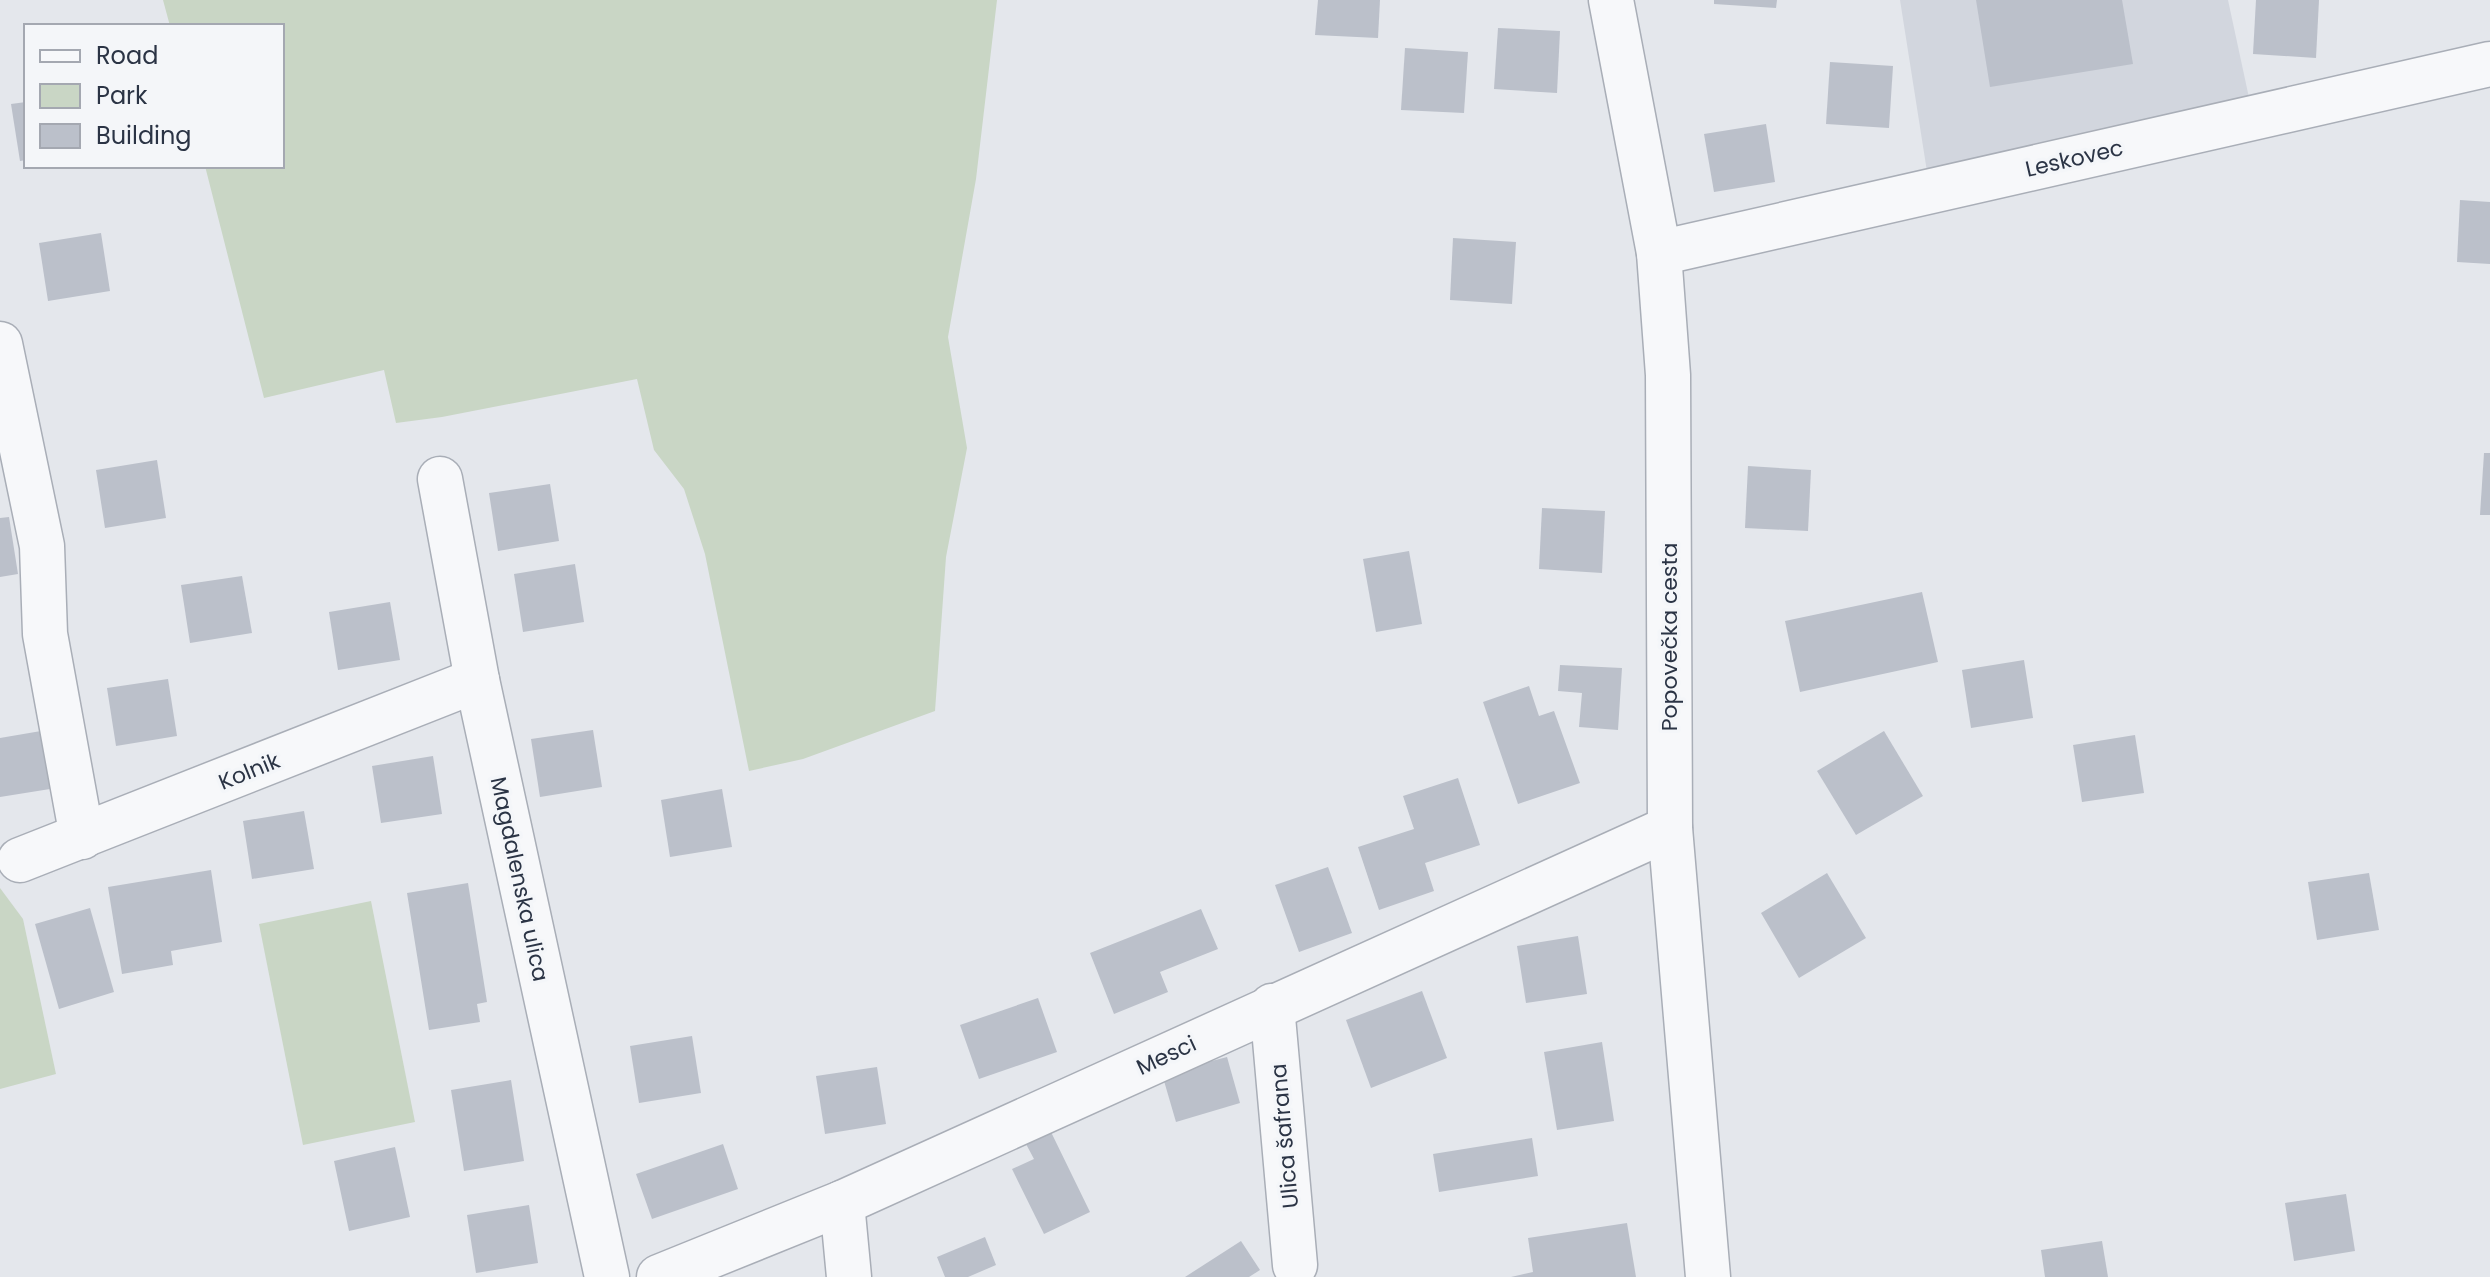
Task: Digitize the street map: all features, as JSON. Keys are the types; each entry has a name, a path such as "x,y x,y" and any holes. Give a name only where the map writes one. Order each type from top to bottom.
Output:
{"street":[{"name":"Popovečka cesta","path":"1611,0 1659,253 1668,375 1670,828 1708,1277"},
{"name":"Leskovec","path":"1659,253 2490,64"},
{"path":"0,344 42,546 45,634 82,837"},
{"name":"Magdalenska ulica","path":"440,479 477,680 607,1277"},
{"name":"Kolnik","path":"20,860 477,680"},
{"name":"Mesci","path":"659,1277 842,1203 1670,828"},
{"name":"Ulica šafrana","path":"1272,1006 1295,1265"},
{"path":"842,1203 849,1277"}],"shaded area":[{"path":"1900,0 2228,0 2251,107 1928,178"}],"green space":[{"path":"163,0 997,0 976,179 948,337 967,448 946,557 935,711 803,759 749,771 705,554 684,489 654,450 637,379 396,423 384,370 264,398 206,168 284,168 284,24 169,24"},
{"path":"0,888 23,919 56,1074 0,1089"},
{"path":"371,901 415,1122 303,1145 259,924"}],"building":[{"path":"1318,0 1380,0 1378,38 1315,35"},
{"path":"1714,0 1777,0 1776,8 1714,4"},
{"path":"1976,0 2122,0 2133,64 1990,87"},
{"path":"2256,0 2319,0 2316,58 2253,54"},
{"path":"1498,28 1560,31 1557,93 1494,89"},
{"path":"1405,48 1468,52 1464,113 1401,110"},
{"path":"1830,62 1893,66 1889,128 1826,124"},
{"path":"24,102 24,160 20,161 11,104"},
{"path":"1766,124 1775,182 1714,192 1704,134"},
{"path":"2460,200 2490,202 2490,264 2457,262"},
{"path":"101,233 110,291 48,301 39,243"},
{"path":"1453,238 1516,242 1512,304 1450,300"},
{"path":"2484,453 2490,453 2490,515 2480,515"},
{"path":"157,460 166,518 105,528 96,470"},
{"path":"1748,466 1811,470 1808,531 1745,528"},
{"path":"550,484 559,541 498,551 489,493"},
{"path":"1542,508 1605,511 1602,573 1539,569"},
{"path":"9,517 18,574 0,577 0,518"},
{"path":"1409,551 1422,624 1376,632 1363,559"},
{"path":"575,564 584,622 523,632 514,574"},
{"path":"242,576 252,633 190,643 181,585"},
{"path":"1922,592 1938,662 1800,692 1785,621"},
{"path":"390,602 400,660 338,670 329,612"},
{"path":"2024,660 2033,718 1971,728 1962,670"},
{"path":"1560,665 1622,668 1618,730 1579,727 1582,693 1558,691"},
{"path":"168,679 177,736 116,746 107,688"},
{"path":"1529,686 1539,716 1554,711 1580,783 1518,804 1483,702"},
{"path":"593,730 602,787 540,797 531,739"},
{"path":"41,731 50,789 0,797 0,738"},
{"path":"1884,731 1923,796 1856,835 1817,771"},
{"path":"2135,735 2144,793 2082,802 2073,745"},
{"path":"433,756 442,814 381,823 372,766"},
{"path":"1458,778 1480,845 1425,863 1434,891 1379,910 1358,847 1414,829 1403,796"},
{"path":"722,789 732,847 670,857 661,800"},
{"path":"304,811 314,869 252,879 243,821"},
{"path":"1328,867 1352,933 1299,952 1275,885"},
{"path":"211,870 222,942 171,951 173,965 122,974 108,887"},
{"path":"1827,873 1866,938 1799,978 1761,913"},
{"path":"2369,873 2379,930 2317,940 2308,882"},
{"path":"468,883 487,1002 477,1004 480,1022 429,1030 407,893"},
{"path":"90,908 114,992 59,1009 35,924"},
{"path":"1201,909 1218,949 1160,972 1168,992 1114,1014 1090,953"},
{"path":"1578,936 1587,994 1526,1003 1517,946"},
{"path":"1422,991 1447,1058 1371,1088 1346,1020"},
{"path":"1038,998 1057,1052 979,1079 960,1025"},
{"path":"692,1036 701,1093 639,1103 630,1046"},
{"path":"1602,1042 1614,1121 1557,1130 1544,1052"},
{"path":"1227,1057 1240,1103 1176,1122 1162,1074"},
{"path":"877,1067 886,1124 825,1134 816,1076"},
{"path":"511,1080 524,1161 464,1171 451,1090"},
{"path":"1051,1132 1090,1212 1044,1234 1012,1169 1034,1159 1026,1144"},
{"path":"1532,1138 1538,1176 1439,1192 1433,1154"},
{"path":"723,1144 738,1189 652,1219 636,1174"},
{"path":"395,1147 410,1217 349,1231 334,1161"},
{"path":"2346,1194 2355,1251 2294,1261 2285,1203"},
{"path":"529,1205 538,1263 476,1273 467,1215"},
{"path":"1627,1223 1636,1277 1511,1277 1533,1272 1528,1238"},
{"path":"985,1237 996,1265 968,1277 945,1277 937,1257"},
{"path":"1241,1241 1260,1270 1249,1277 1185,1277"},
{"path":"2102,1241 2108,1277 2045,1277 2041,1250"}]}
